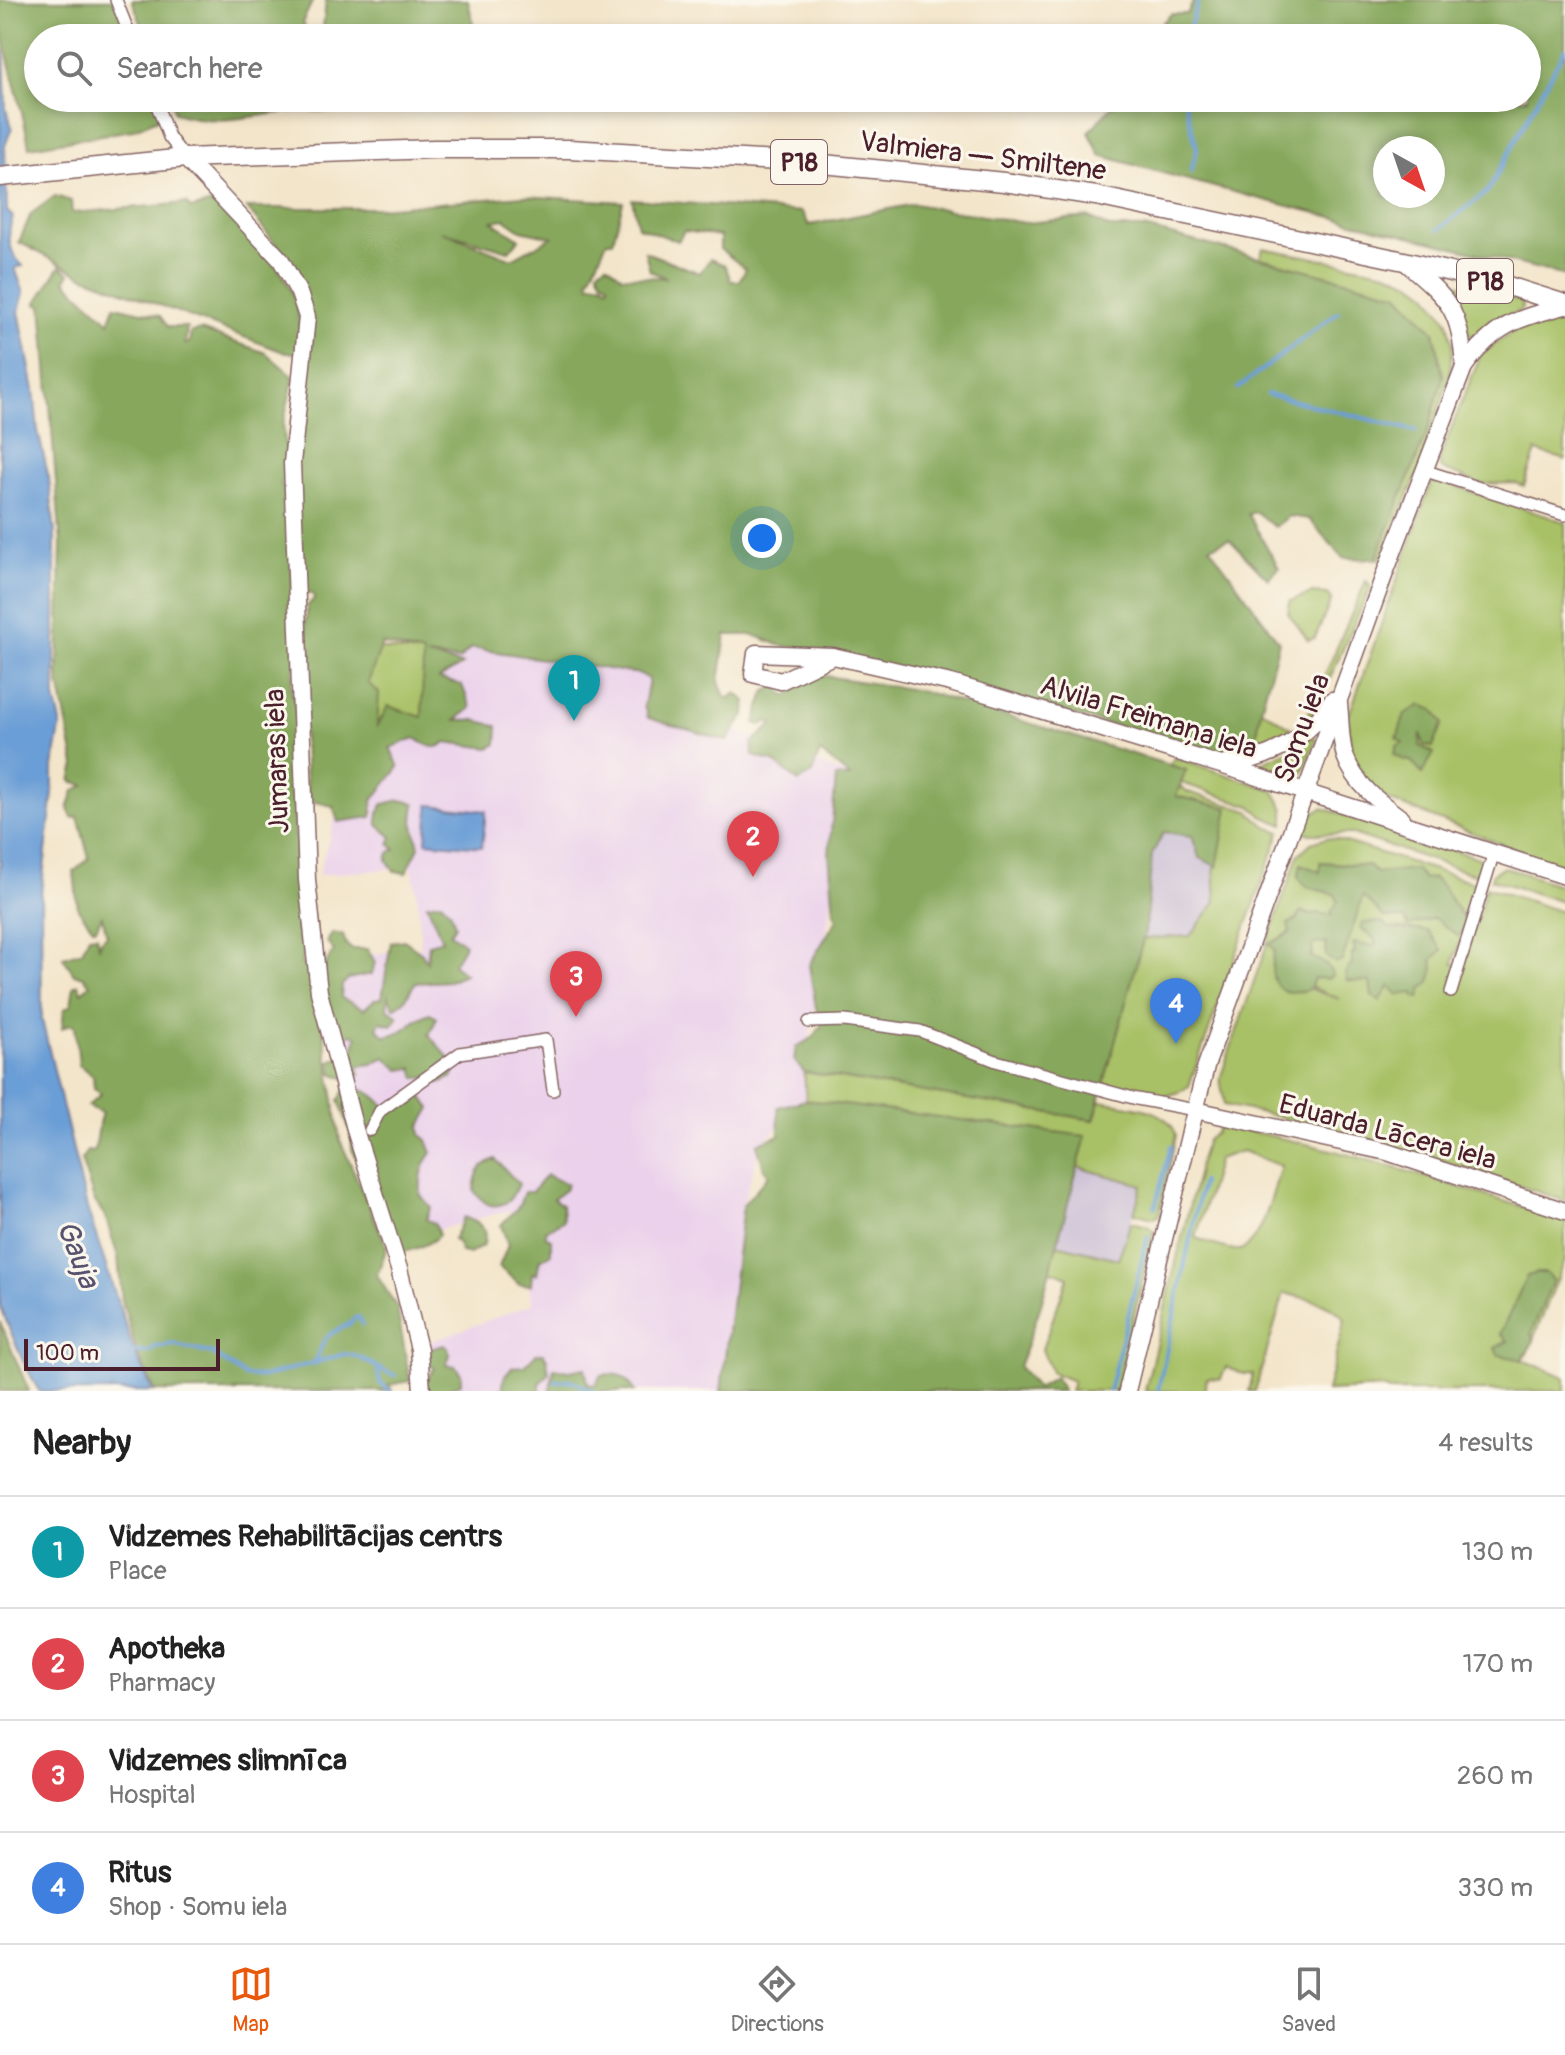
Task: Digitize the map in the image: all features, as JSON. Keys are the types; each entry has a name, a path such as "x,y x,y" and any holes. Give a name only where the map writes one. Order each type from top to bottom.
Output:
{"main road":[{"name":"Valmiera — Smiltene","path":"0,177 185,158 434,149 569,149 813,163 1004,182 1096,196 1404,261 1505,285 1565,305"}],"street":[{"path":"116,0 125,24"},
{"path":"159,112 169,137 185,158"},
{"name":"Jumaras iela","path":"185,158 281,260 299,293 307,317 292,463 307,880 319,992 356,1133 399,1269 419,1349 422,1391"},
{"path":"1404,261 1432,285 1456,316 1462,338 1464,367"},
{"path":"1464,367 1481,344 1503,326 1565,305"},
{"name":"Somu iela","path":"1127,1391 1206,1066 1338,699 1464,367"},
{"path":"1426,471 1565,515"},
{"name":"Alvila Freimaņa iela","path":"833,656 781,681 753,674 756,653 833,656 951,683 1221,765 1565,876"},
{"path":"1221,765 1245,763 1268,754 1309,729 1326,710 1355,658"},
{"path":"1338,699 1345,755 1360,783 1376,800 1412,826"},
{"path":"1451,992 1494,852"},
{"path":"809,1022 845,1021 920,1031 996,1061 1137,1099 1195,1110"},
{"path":"370,1130 380,1111 460,1053 546,1040 553,1090"},
{"name":"Eduarda Lācera iela","path":"1195,1110 1387,1152 1565,1211"}],"shaded area":[{"path":"471,648 640,674 649,679 665,701 851,777 804,1072 806,1100 761,1144 743,1205 721,1391 433,1391 429,1342 533,1304 509,1210 404,1239 322,962 421,947 412,867 318,875 387,650"},
{"path":"1171,820 1214,859 1216,902 1190,936 1140,939 1144,823"},
{"path":"1058,1163 1143,1185 1118,1260 1018,1234"}],"green space":[{"path":"0,0 120,0 129,24 24,24 24,112 163,112 165,116 132,130 29,147 1,19"},
{"path":"132,0 313,0 304,24 141,24"},
{"path":"326,0 468,0 473,24 323,24"},
{"path":"1194,0 1565,0 1565,276 1100,155 1089,132 1107,112 1541,112 1541,24 1161,24 1171,14 1187,14"},
{"path":"175,112 288,112 221,120"},
{"path":"55,196 71,201 72,213 187,203 190,209 216,202 264,251 289,287 297,307 300,329 297,353 286,353 83,276 19,242 31,214"},
{"path":"523,196 623,202 613,241 607,241 589,280 590,284 603,283 608,287 598,270 607,264 622,276 666,278 650,271 645,252 700,273 710,259 725,265 731,281 739,281 746,269 720,249 720,236 684,231 678,241 638,227 632,199 802,212 809,225 914,204 1025,223 1088,217 1109,228 1144,228 1399,294 1434,332 1443,376 1429,428 1376,559 1343,558 1309,519 1289,516 1275,527 1256,512 1248,514 1279,568 1268,579 1229,539 1210,547 1279,642 1261,709 1253,756 1240,758 834,654 779,645 754,635 726,635 719,681 725,697 736,693 746,701 745,715 727,741 648,718 644,706 649,679 640,674 471,648 459,660 427,656 462,665 439,679 462,685 471,708 456,720 474,720 498,726 497,744 489,748 446,742 434,747 415,738 390,748 399,767 373,800 372,817 338,822 333,806 307,800 301,685 309,650 303,632 307,606 314,599 313,594 301,592 291,479 313,330 286,257 247,208 379,208","holes":["505,219 521,230 552,237 512,259 441,231 509,251 519,239 493,221","382,644 423,654 422,717 388,706 377,727 379,693 368,683"]},
{"path":"1263,248 1387,272 1413,283 1428,294 1448,322 1453,345 1449,378 1421,466 1381,558 1376,559 1429,428 1443,376 1434,332 1399,294 1260,258"},
{"path":"60,266 70,274 65,280 109,322 115,306 160,316 168,327 187,327 185,344 189,343 191,332 201,330 266,353 294,377 283,424 286,451 285,478 281,483 286,494 290,529 296,660 291,687 299,728 292,742 292,756 299,783 287,788 298,789 298,798 294,803 295,837 302,842 304,854 297,863 302,869 306,917 306,942 301,963 314,971 340,1140 387,1247 377,1275 397,1308 410,1381 389,1385 392,1391 155,1391 137,1353 122,1300 118,1257 105,1216 94,1200 81,1160 87,1151 93,1152 95,1148 102,1113 88,1106 101,1094 94,1088 93,1076 79,1065 75,1025 62,1028 64,1009 71,1005 74,986 79,984 81,992 90,985 84,977 74,974 63,957 82,951 89,936 97,935 99,948 101,940 107,935 102,916 93,928 78,909 74,872 89,858 78,817 72,818 68,809 74,791 84,785 71,781 75,765 58,678 61,544 42,305 36,304"},
{"path":"1449,281 1522,301 1522,309 1474,337 1469,334 1460,309 1444,286"},
{"path":"1543,321 1565,323 1565,460 1536,451 1524,486 1516,483 1480,484 1440,468 1440,457 1481,354 1514,331"},
{"path":"1439,481 1565,522 1565,869 1378,796 1359,768 1352,749 1349,715 1431,484"},
{"path":"1366,581 1370,585 1369,591 1311,720 1304,723"},
{"path":"1312,593 1328,594 1332,599 1315,638 1308,640 1288,613 1290,601"},
{"path":"371,648 429,654 421,732 363,726"},
{"path":"819,675 922,691 1186,770 1176,796 1228,808 1217,867 1199,857 1192,836 1164,832 1152,854 1145,932 1094,1120 804,1072 794,1060 796,1047 814,1037 822,1024 816,1008 809,965 837,919 829,854 836,777 850,777 820,752 812,773 799,782 774,762 753,756 752,743 773,724 769,721 761,725 755,723 765,692 776,686 786,696"},
{"path":"1421,705 1434,710 1443,723 1433,747 1424,745 1421,733 1420,746 1434,753 1422,774 1411,761 1394,754 1403,742 1397,738 1405,714"},
{"path":"1261,709 1290,727 1289,733 1253,756"},
{"path":"1313,736 1316,740 1300,778 1262,766 1261,763 1301,745"},
{"path":"1177,758 1273,790 1284,809 1284,825 1264,817 1251,806 1181,783 1186,770 1170,765"},
{"path":"1180,786 1188,792 1249,811 1267,827 1280,832 1189,1086 1180,1092 1159,1096 1104,1083 1142,939 1190,936 1216,902 1214,865 1176,796"},
{"path":"400,800 415,803 413,821 419,847 406,873 394,871 387,860 389,853 395,849 389,844 392,837 378,825 378,814 383,804"},
{"path":"1323,808 1479,858 1484,866 1479,876 1353,834 1311,834 1298,830 1311,813"},
{"path":"1327,838 1336,839 1479,884 1466,922 1453,907 1443,887 1424,879 1376,873 1368,866 1321,862 1320,872 1298,877 1307,887 1335,894 1338,901 1334,916 1315,913 1310,916 1301,911 1292,929 1270,945 1275,949 1274,977 1340,999 1311,987 1313,944 1326,943 1363,895 1383,917 1434,918 1466,923 1453,963 1462,969 1486,887 1565,913 1565,931 1559,936 1565,946 1565,1201 1396,1147 1224,1105 1221,1076 1298,855 1311,843"},
{"path":"1320,862 1368,866 1376,873 1415,869 1424,879 1434,878 1439,883 1467,923 1458,936 1434,918 1408,926 1405,919 1384,917 1363,896 1342,961 1336,963 1326,956 1326,943 1313,944 1311,957 1326,964 1333,975 1328,979 1314,978 1311,987 1304,992 1285,991 1274,979 1272,967 1275,950 1269,944 1290,933 1288,924 1298,919 1301,911 1310,915 1333,915 1331,912 1338,901 1335,894 1307,887 1298,877 1301,864 1320,872"},
{"path":"1504,867 1565,887 1565,903 1491,879 1493,873"},
{"path":"441,902 451,912 455,925 450,933 465,944 453,964 465,974 449,981 415,983 404,1001 394,1008 388,996 387,1008 398,1016 392,1025 380,1022 377,1028 385,1036 393,1034 430,1013 437,1018 429,1035 455,1065 453,1077 439,1083 432,1078 416,1078 413,1068 400,1070 385,1057 372,1064 357,1066 360,1074 346,1079 332,1073 330,1061 341,1057 349,1061 357,1037 352,1034 339,1039 325,994 324,971 334,951 327,942 332,933 343,935 351,949 367,949 375,962 372,974 348,979 342,985 341,998 364,1009 375,999 382,998 391,942 404,940 422,953 427,962 429,944 442,940 427,904"},
{"path":"1382,922 1390,928 1428,931 1442,950 1432,960 1432,976 1422,988 1420,998 1415,997 1414,993 1398,995 1390,986 1380,1001 1372,996 1370,982 1347,981 1345,973 1352,964 1352,954 1355,952 1353,943 1376,944 1373,937 1360,928 1363,923"},
{"path":"804,1072 1094,1120 1100,1101 1155,1113 1171,1125 1176,1135 1160,1211 1153,1218 1134,1213 1142,1185 1077,1167 1085,1136 806,1100"},
{"path":"347,1086 369,1092 385,1107 402,1104 412,1092 421,1096 431,1108 420,1127 421,1135 427,1140 432,1153 422,1173 421,1196 431,1207 426,1219 435,1224 439,1235 425,1245 396,1253 352,1150 351,1134 339,1100"},
{"path":"806,1100 1086,1136 1040,1308 1019,1367 1037,1388 1055,1377 1063,1391 721,1391 743,1205 769,1175 764,1169 757,1144 779,1135 778,1107"},
{"path":"1219,1126 1308,1144 1565,1220 1565,1261 1522,1360 1565,1377 1565,1391 1390,1391 1382,1388 1327,1391 1345,1319 1325,1304 1284,1293 1255,1391 1249,1391 1253,1374 1243,1374 1226,1367 1221,1379 1207,1378 1204,1391 1145,1391 1202,1154 1207,1140","holes":["1242,1151 1281,1166 1261,1227 1247,1246 1239,1250 1228,1249 1196,1238 1218,1159"]},
{"path":"495,1159 519,1184 509,1201 493,1205 485,1203 474,1191 479,1171"},
{"path":"546,1175 567,1184 565,1190 553,1199 562,1205 563,1221 545,1230 546,1237 551,1239 551,1254 540,1258 537,1274 532,1273 531,1285 519,1284 499,1267 508,1245 501,1225 519,1206 524,1192 532,1192"},
{"path":"464,1217 478,1223 485,1231 484,1245 470,1254 461,1252 453,1240"},
{"path":"1131,1222 1148,1226 1154,1231 1116,1391 1070,1391 1073,1381 1051,1372 1042,1349 1068,1277 1050,1270 1057,1244 1118,1259"},
{"path":"1546,1273 1553,1281 1531,1333 1534,1341 1522,1360 1498,1355 1495,1348 1508,1341 1500,1334 1527,1276"},
{"path":"0,1322 29,1391 0,1391"},
{"path":"444,1345 450,1355 446,1365 455,1366 461,1374 461,1383 447,1391 430,1391 425,1384 434,1368 428,1361 429,1349"},
{"path":"543,1353 549,1374 540,1382 540,1391 502,1391 505,1375 512,1367 524,1366 536,1354"},
{"path":"554,1368 570,1371 585,1368 588,1384 595,1385 601,1375 617,1375 635,1391 550,1391"}],"water":[{"name":"Gauja","path":"0,44 4,53 6,109 12,127 5,146 7,211 13,217 10,243 14,255 23,266 15,268 24,293 19,311 49,479 55,533 55,698 61,723 53,767 53,793 41,894 42,1020 87,1208 134,1351 153,1391 39,1391 0,1306"},
{"path":"429,805 486,811 482,847 426,842"}],"waterway":[{"path":"1191,24 1199,0"},
{"path":"1541,93 1565,49"},
{"path":"1188,112 1197,149 1191,172"},
{"path":"1438,230 1488,191 1531,112"},
{"path":"1238,388 1338,312"},
{"path":"1267,394 1416,431"},
{"path":"1155,1207 1171,1146"},
{"path":"1158,1391 1202,1182"},
{"path":"1109,1391 1148,1236"},
{"path":"314,1364 330,1335 355,1318 359,1317 362,1324"},
{"path":"131,1352 149,1352 156,1346 172,1344 213,1354 245,1376 263,1377 345,1354 395,1375"},
{"path":"378,1371 380,1383 390,1391"},
{"path":"555,1381 571,1380 593,1391"}],"place":[{"name":"Vidzemes Rehabilitācijas centrs","path":"574,721"},
{"name":"Apotheka","path":"753,877"},
{"name":"Vidzemes slimnīca","path":"576,1017"},
{"name":"Ritus","path":"1176,1044"}]}
